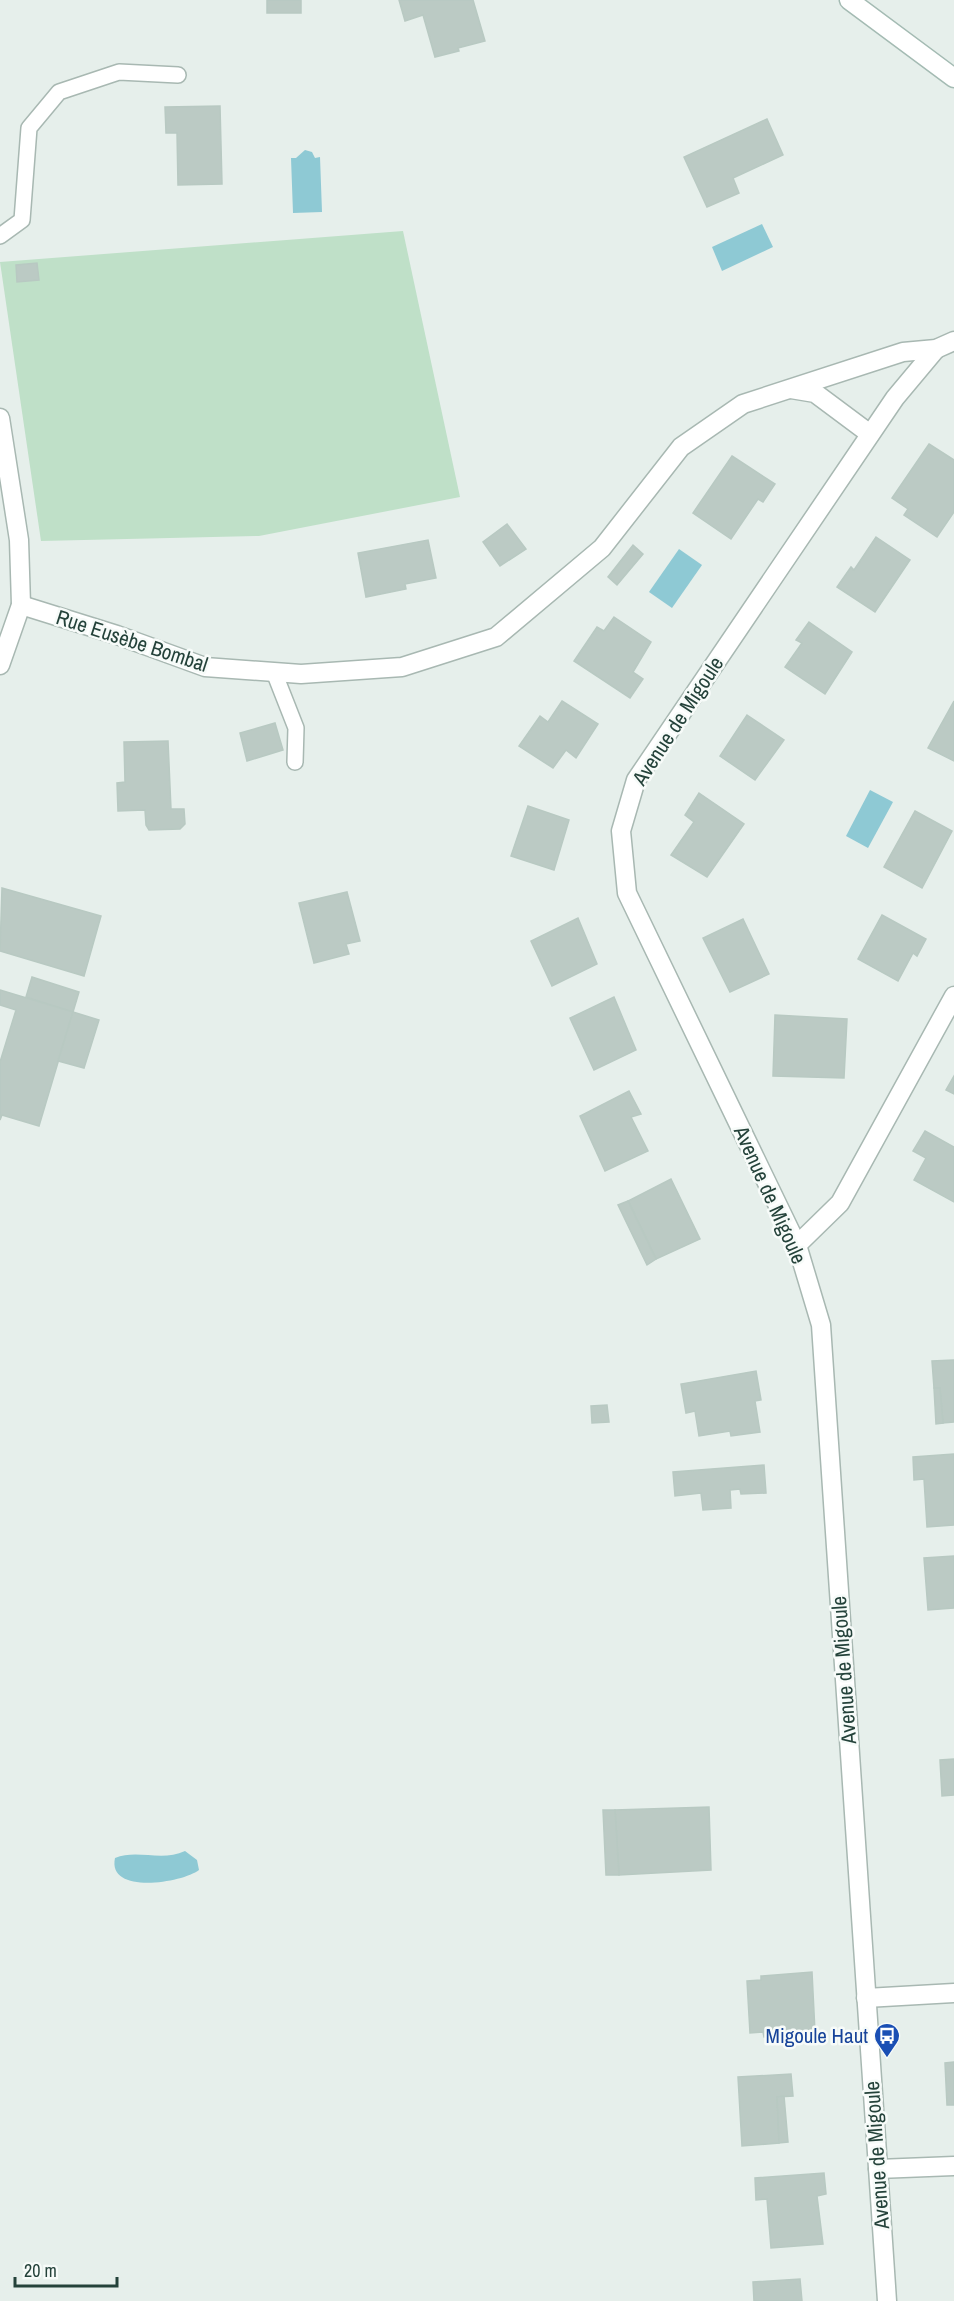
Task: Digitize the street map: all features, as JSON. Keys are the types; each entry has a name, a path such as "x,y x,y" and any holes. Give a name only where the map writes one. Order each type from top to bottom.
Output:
{"street":[{"path":"849,0 954,78"},
{"name":"Rue Eusèbe Bombal","path":"21,605 117,635 205,667 302,674 402,667 496,637 602,548 681,447 743,404 903,351 936,349 954,340"},
{"name":"Avenue de Migoule","path":"887,2301 821,1325 796,1245 627,893 621,831 636,780 895,398 936,349"},
{"path":"790,388 815,393 870,434"},
{"path":"0,418 19,540 21,605 0,665"},
{"path":"796,1245 840,1203 954,996"},
{"path":"866,1998 954,1993"},
{"path":"878,2169 954,2166"}],"lane":[{"path":"0,236 22,220 29,128 59,92 119,72 178,75"},
{"path":"274,672 296,728 295,762"}],"green space":[{"path":"403,231 460,497 259,536 41,541 0,262"}],"water":[{"path":"305,150 312,152 315,158 320,157 322,212 293,213 291,158 296,158"},
{"path":"762,224 773,247 722,271 712,247"},
{"path":"679,549 702,565 672,608 649,592"},
{"path":"870,790 893,802 868,848 846,836"},
{"path":"185,1851 197,1860 199,1870 178,1879 148,1883 134,1881 122,1877 116,1870 115,1858 132,1855 167,1855"}],"building":[{"path":"267,0 301,0 301,13 267,13"},
{"path":"399,0 473,0 485,41 435,57 423,15 405,21"},
{"path":"220,106 222,184 178,185 177,133 166,133 165,107"},
{"path":"767,119 783,155 733,178 739,193 707,207 684,157"},
{"path":"37,263 39,280 17,282 16,265"},
{"path":"929,444 954,460 954,512 937,537 904,515 908,509 892,498"},
{"path":"732,456 775,484 763,502 758,499 731,539 693,513"},
{"path":"507,524 526,549 500,566 483,542"},
{"path":"876,537 910,560 875,612 837,587 851,567 854,570"},
{"path":"428,540 436,578 405,584 406,589 366,597 358,553"},
{"path":"633,545 643,554 617,585 608,577"},
{"path":"614,617 651,642 633,672 643,679 630,698 574,661 597,627 604,631"},
{"path":"809,622 852,652 825,694 785,667 802,643 796,640"},
{"path":"562,701 598,724 576,758 566,750 553,768 519,746 540,716 548,722"},
{"path":"954,701 954,761 928,748"},
{"path":"747,715 784,740 755,780 720,756"},
{"path":"275,723 283,750 247,761 240,733"},
{"path":"168,741 171,809 184,809 185,824 180,829 149,830 146,825 145,810 118,811 117,783 125,782 124,742"},
{"path":"699,793 744,824 707,877 671,855 694,822 685,815"},
{"path":"528,806 569,820 554,870 511,856"},
{"path":"915,811 952,831 922,888 884,867"},
{"path":"2,888 101,916 84,976 0,951"},
{"path":"347,892 360,941 346,944 349,954 314,963 299,903"},
{"path":"882,915 926,939 917,956 913,953 898,981 858,959"},
{"path":"578,918 597,964 552,986 531,941"},
{"path":"743,919 769,974 730,992 703,938"},
{"path":"32,977 79,992 73,1012 26,997"},
{"path":"0,990 73,1012 39,1126 2,1115 0,1120 0,1062 16,1010 0,1005"},
{"path":"614,997 636,1050 594,1070 570,1018"},
{"path":"73,1012 99,1020 84,1068 58,1061"},
{"path":"775,1015 847,1019 844,1078 773,1076"},
{"path":"954,1076 954,1094 946,1090"},
{"path":"629,1091 641,1114 631,1117 648,1151 605,1171 580,1116"},
{"path":"925,1131 954,1147 954,1202 914,1180 926,1158 913,1151"},
{"path":"671,1179 700,1239 656,1259 628,1201"},
{"path":"628,1201 656,1259 647,1265 618,1205"},
{"path":"954,1360 954,1422 943,1423 940,1388 934,1388 932,1361"},
{"path":"756,1371 761,1400 755,1401 760,1432 731,1436 730,1431 699,1436 695,1411 686,1413 681,1384"},
{"path":"934,1388 940,1388 943,1423 936,1424"},
{"path":"607,1405 609,1422 592,1423 591,1406"},
{"path":"954,1454 954,1525 927,1527 924,1479 914,1480 913,1457"},
{"path":"764,1465 766,1493 741,1494 740,1489 730,1490 731,1508 703,1510 701,1493 675,1496 673,1472"},
{"path":"954,1556 954,1608 928,1610 924,1558"},
{"path":"954,1759 954,1795 942,1796 940,1760"},
{"path":"709,1807 711,1870 619,1875 615,1810"},
{"path":"603,1810 615,1810 619,1875 606,1875"},
{"path":"812,1972 815,2032 764,2037 763,2032 750,2033 747,1981 761,1980 761,1976"},
{"path":"954,2062 954,2105 947,2105 945,2063"},
{"path":"791,2074 793,2096 777,2097 779,2143 742,2146 738,2077"},
{"path":"784,2096 788,2142 779,2143 777,2097"},
{"path":"824,2173 826,2194 817,2196 823,2244 771,2248 767,2199 756,2200 755,2178"},
{"path":"800,2279 802,2301 754,2301 753,2282"}],"place":[{"name":"Migoule Haut","path":"887,2059"}]}
